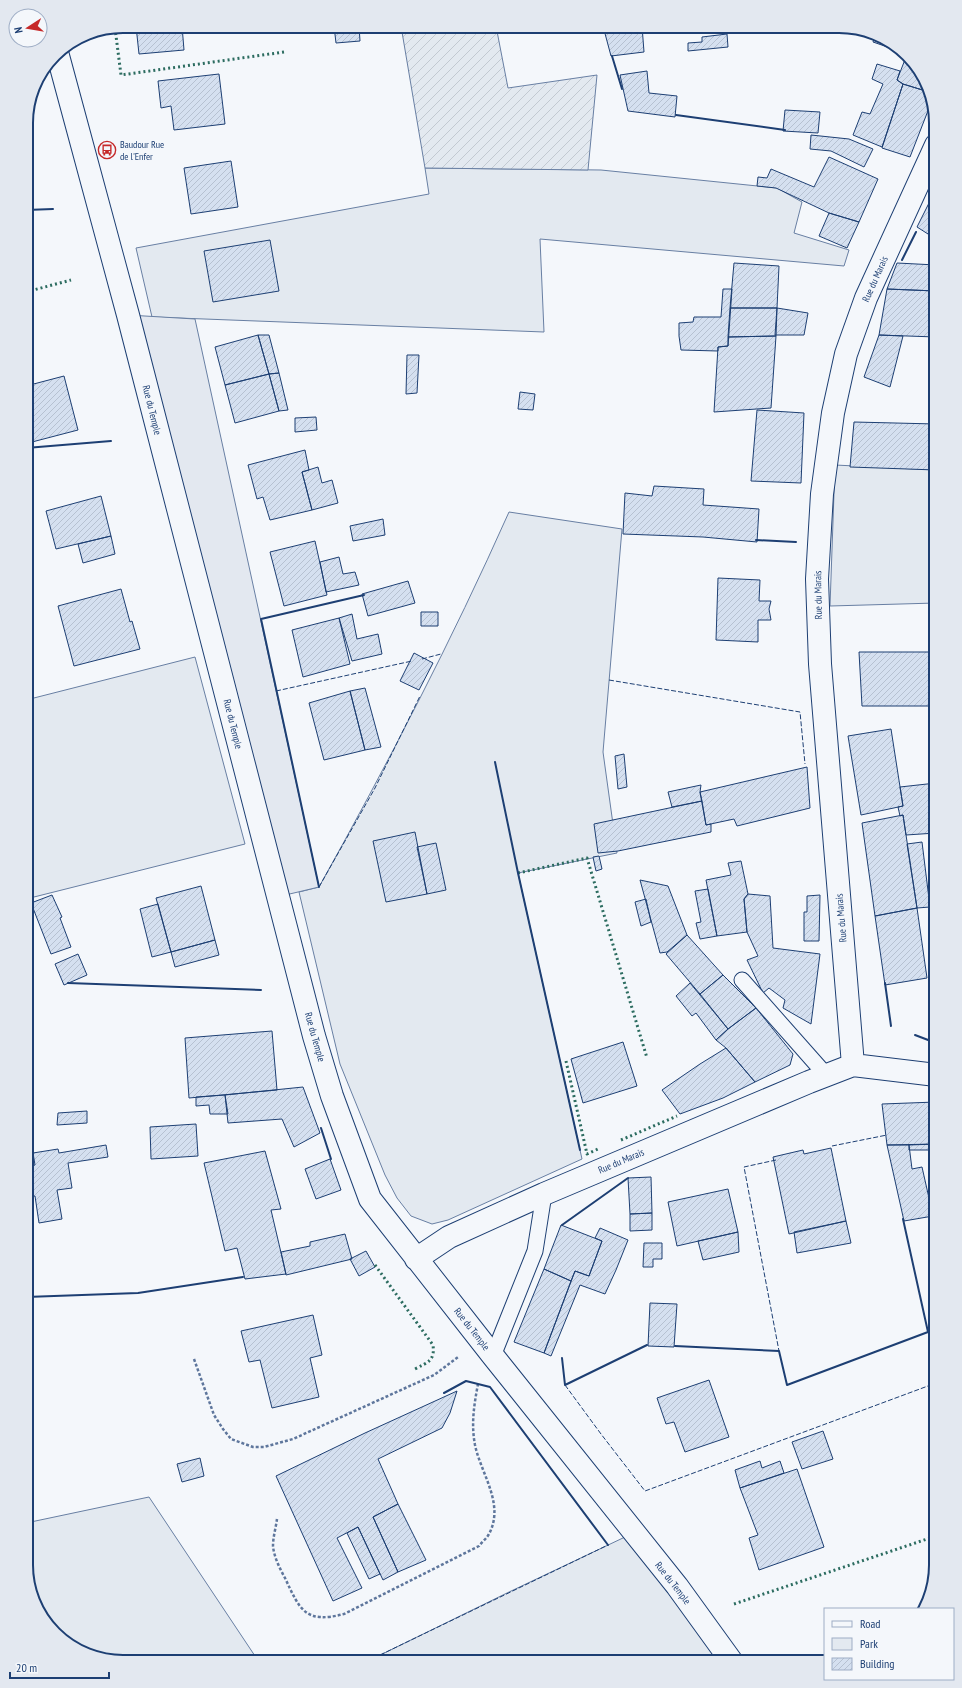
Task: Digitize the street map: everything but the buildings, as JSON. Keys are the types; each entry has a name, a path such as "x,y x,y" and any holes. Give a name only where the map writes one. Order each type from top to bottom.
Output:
{"street":[{"name":"Rue du Temple","path":"59,59 128,315 314,1036 327,1081 370,1199 676,1586 727,1655"},
{"name":"Rue du Marais","path":"853,1065 820,664 817,579 822,494 833,413 846,354 866,298 929,160"},
{"name":"Rue du Marais","path":"416,1259 449,1237 544,1194 853,1065 929,1074"}],"lane":[{"path":"742,980 826,1075"},
{"name":"Rue du Temple","path":"487,1348 535,1251 544,1194"}],"path":[{"path":"194,1359 214,1415 231,1439 253,1447 264,1447 293,1439 434,1375 487,1348"},
{"path":"278,1518 273,1546 278,1564 296,1602 304,1611 315,1617 329,1618 344,1614 479,1546 489,1534 495,1516 494,1500 475,1446 473,1412 478,1384"}],"green space":[{"path":"402,33 497,33 508,88 597,75 588,170 425,168"},
{"path":"425,168 601,170 777,188 802,202 794,233 849,250 844,266 540,239 544,332 152,317 136,248 429,194"},
{"path":"835,465 929,470 929,603 830,606"},
{"path":"509,512 622,529 603,752 617,853 518,873 582,1159 448,1220 432,1224 411,1216 397,1198 385,1175 340,1064 299,892 319,887 442,655"},
{"path":"195,657 245,844 33,897 33,698"},
{"path":"149,1497 254,1655 117,1655 94,1650 73,1640 55,1624 48,1615 38,1594 33,1571 33,1522"},
{"path":"625,1537 700,1634 714,1655 380,1655"}],"shaded area":[{"path":"128,315 195,319 319,887 277,897"}],"hedge":[{"path":"116,33 121,75 284,52"},
{"path":"33,290 71,280"},
{"path":"518,873 587,858 647,1058"},
{"path":"566,1061 587,1154 598,1149"},
{"path":"621,1140 677,1116"},
{"path":"375,1265 433,1345 432,1358 427,1363 415,1369"},
{"path":"734,1604 929,1538"}],"fence":[{"path":"422,659 441,654"},
{"path":"276,691 412,661"},
{"path":"609,680 800,712 805,764"},
{"path":"319,887 375,788 420,696"},
{"path":"832,1146 887,1135"},
{"path":"776,1160 744,1167 779,1351"},
{"path":"565,1385 645,1491 929,1386"},
{"path":"380,1655 608,1545"}],"wall":[{"path":"612,56 622,89"},
{"path":"676,115 785,130"},
{"path":"33,210 53,209"},
{"path":"902,260 916,232"},
{"path":"33,447 111,441"},
{"path":"756,540 796,542"},
{"path":"319,887 261,619 364,595"},
{"path":"495,762 518,873 580,1150"},
{"path":"68,983 261,990"},
{"path":"885,983 891,1026"},
{"path":"915,1035 929,1040"},
{"path":"321,1128 331,1159"},
{"path":"562,1225 628,1178"},
{"path":"675,1346 779,1351 787,1385 928,1332 903,1219"},
{"path":"33,1297 138,1293 243,1277"},
{"path":"562,1358 565,1385 647,1345"},
{"path":"444,1393 466,1381 490,1387 608,1545"}],"place":[{"name":"Baudour Rue de l'Enfer","path":"107,150"}]}
